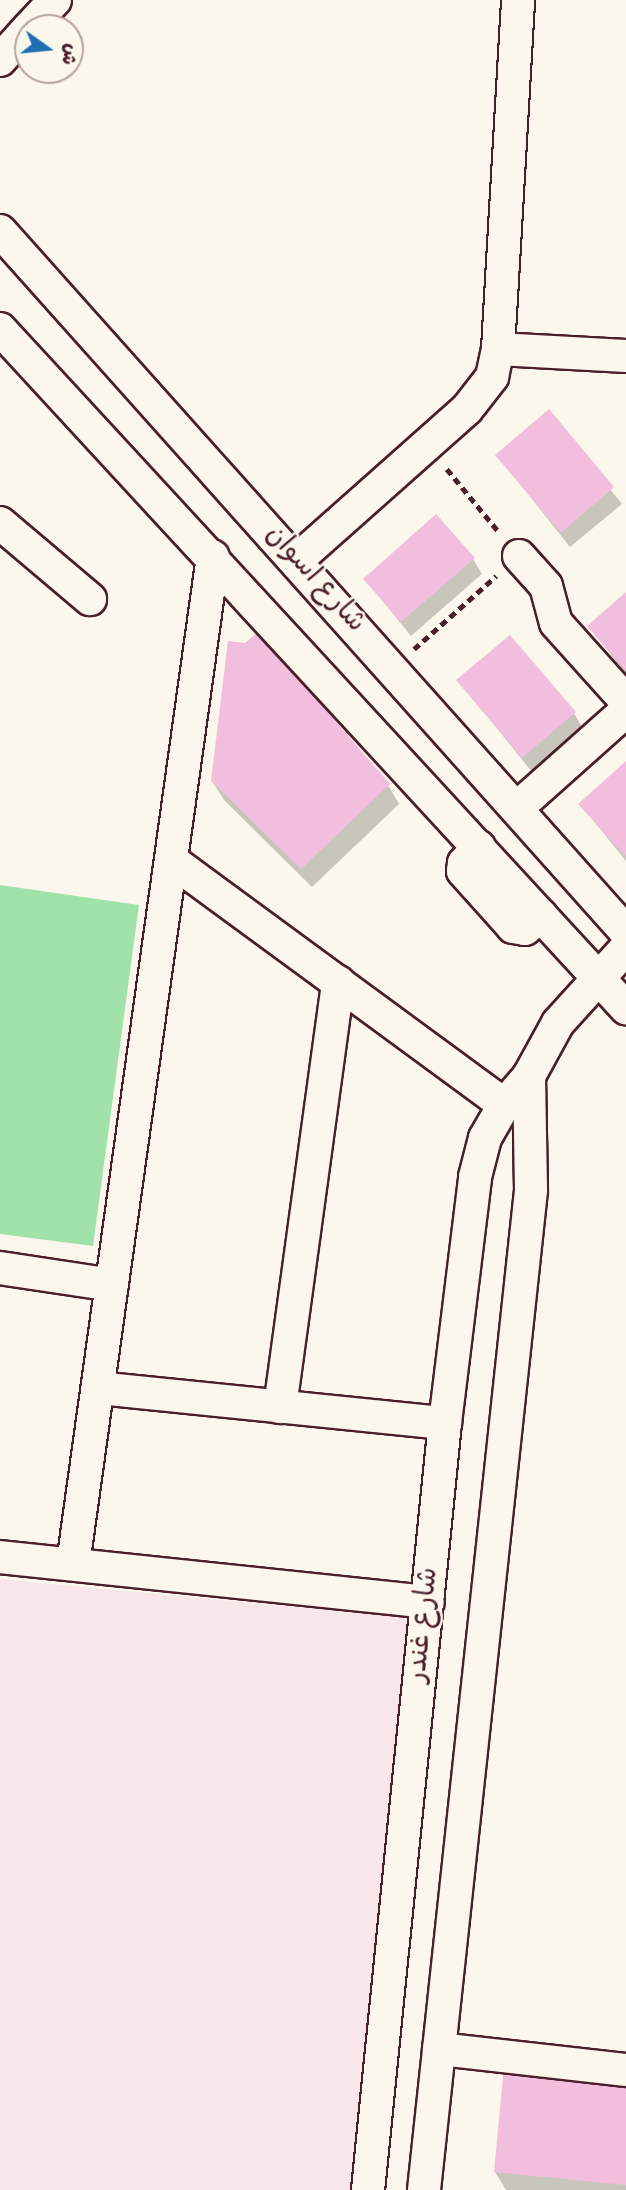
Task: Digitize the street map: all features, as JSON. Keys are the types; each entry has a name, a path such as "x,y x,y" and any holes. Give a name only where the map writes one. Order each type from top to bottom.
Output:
{"street":[{"path":"42,14 55,0"},
{"path":"296,560 483,394 498,349 518,0"},
{"path":"0,60 14,45"},
{"name":"شارع اسوان","path":"0,231 626,932"},
{"name":"شارع اسوان","path":"0,329 214,557 626,1008"},
{"path":"498,349 626,356"},
{"path":"0,523 90,599"},
{"path":"519,556 546,586 556,623 626,701"},
{"path":"73,1564 214,557"},
{"path":"517,808 626,711"},
{"path":"171,860 504,1105"},
{"name":"شارع غندر","path":"368,2190 446,1423 475,1177 485,1138 504,1105 529,1076 558,1023 597,975 626,948"},
{"path":"280,1407 338,982"},
{"name":"شارع غندر","path":"424,2190 531,1189 529,1076"},
{"path":"0,1268 112,1285"},
{"path":"98,1388 446,1423"},
{"path":"0,1557 428,1602"},
{"path":"439,2049 626,2070"}],"path":[{"path":"392,668 519,556 427,445"}],"shaded area":[{"path":"0,1579 410,1618 351,2190 0,2190"}],"green space":[{"path":"0,885 139,905 93,1246 0,1234"}],"building":[{"path":"549,409 614,487 561,533 495,455"},
{"path":"436,514 475,558 401,622 363,579"},
{"path":"626,592 626,671 587,626"},
{"path":"258,632 390,784 301,869 211,781 228,641 245,643"},
{"path":"510,635 576,712 522,758 456,680"},
{"path":"626,761 626,855 625,856 578,804"},
{"path":"504,2066 626,2078 626,2185 494,2172"}]}
